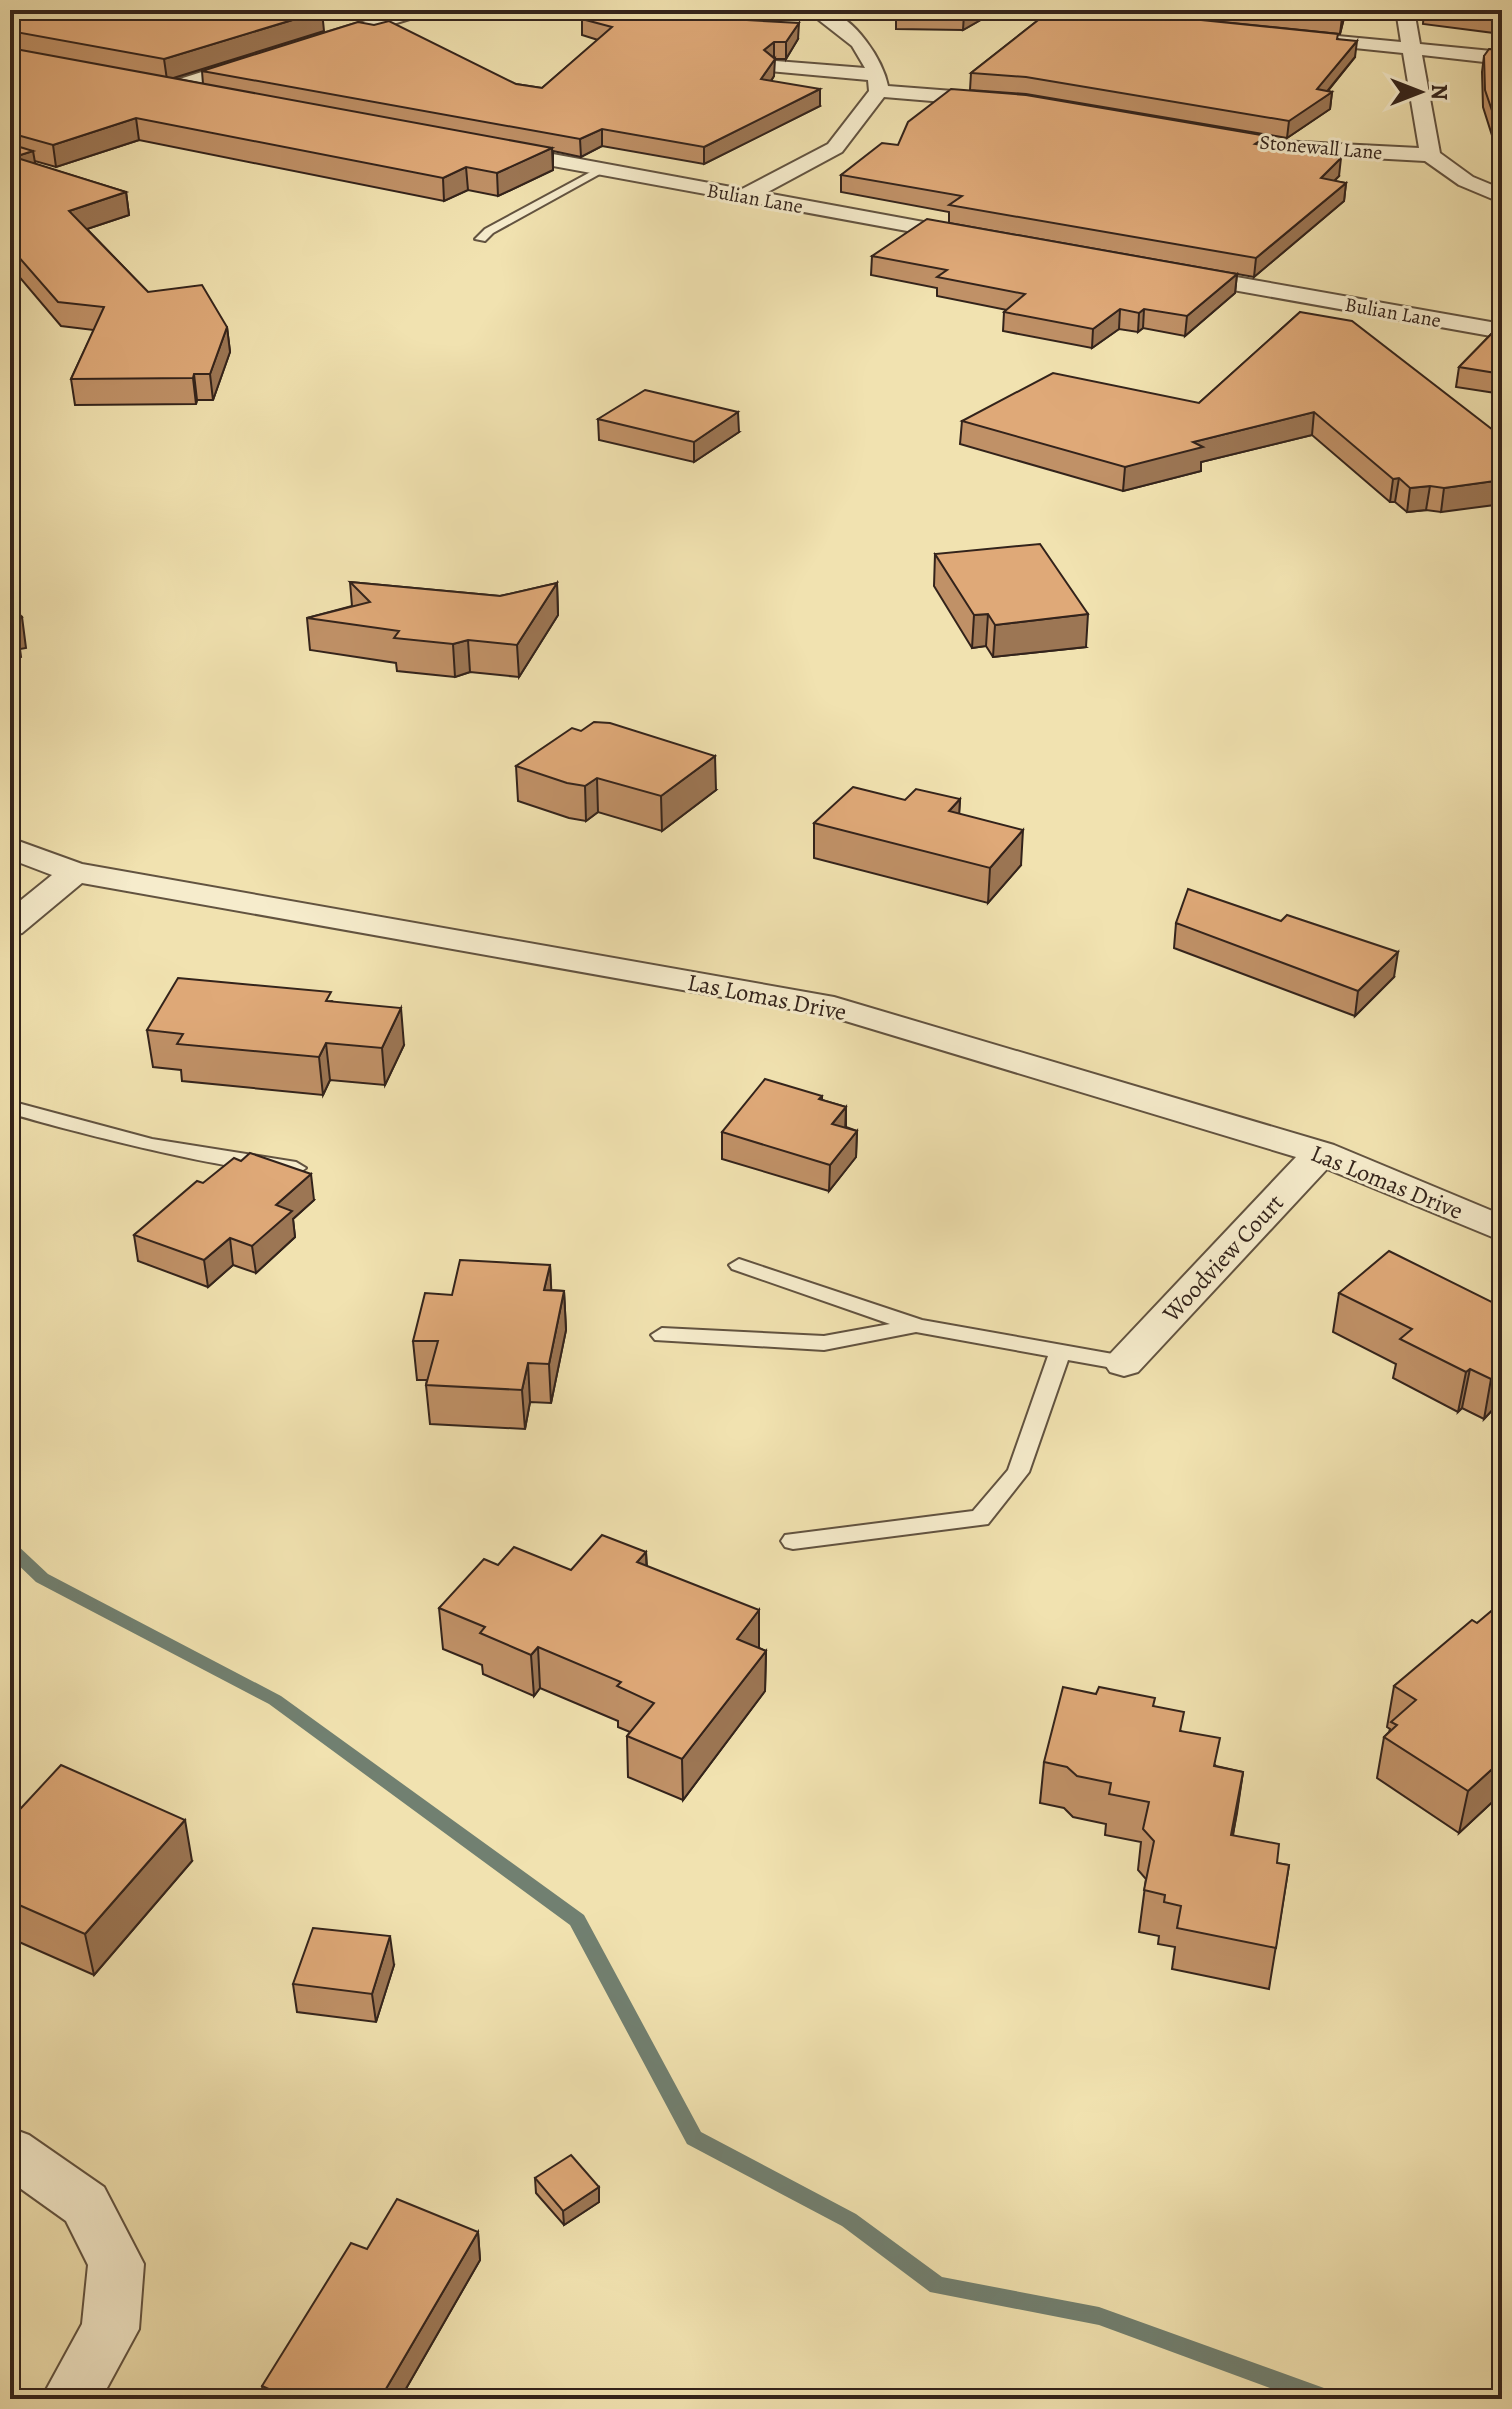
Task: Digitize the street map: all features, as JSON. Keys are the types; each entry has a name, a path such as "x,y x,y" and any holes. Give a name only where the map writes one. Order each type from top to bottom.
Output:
{"street":[{"path":"303,46 420,10"},
{"path":"815,10 853,34 878,83"},
{"path":"1033,10 1113,21"},
{"path":"1405,10 1430,155 1466,181 1502,197"},
{"path":"1287,36 1502,58"},
{"path":"217,97 164,87 274,55"},
{"path":"776,67 1010,102"},
{"path":"744,196 835,148 878,83"},
{"name":"Stonewall Lane","path":"1190,131 1280,147 1430,155"},
{"name":"Bulian Lane","path":"479,146 992,240"},
{"name":"Bulian Lane","path":"1162,271 1502,331"},
{"name":"Las Lomas Drive","path":"10,848 75,872 834,1007 1321,1153 1502,1229"},
{"path":"10,926 75,872"},
{"name":"Woodview Court","path":"1124,1363 1321,1153"},
{"path":"10,2151 85,2204 116,2264 110,2329 70,2399"}],"lane":[{"path":"481,239 489,231 602,170"},
{"path":"10,1107 69,1127 184,1152 296,1168"},
{"path":"739,1265 918,1326 1124,1363"},
{"path":"662,1335 824,1343 918,1326"},
{"path":"793,1541 980,1518 1018,1472 1060,1351"}],"building":[{"path":"10,10 322,11 164,59 10,31"},
{"path":"596,10 683,10 675,16 799,23 786,42 774,42 764,50 775,59 761,79 820,89 704,147 602,129 580,139 202,71 358,22 374,25 389,21 516,84 542,88 612,27 582,19"},
{"path":"896,10 971,10 964,14 896,13"},
{"path":"1051,10 1103,10 1338,34 1337,39 1357,41 1317,89 1332,92 1289,121 1026,77 971,73"},
{"path":"1260,10 1344,10 1342,18"},
{"path":"1437,10 1502,10 1502,18"},
{"path":"10,48 552,148 497,173 466,167 443,178 136,118 53,145 10,133"},
{"path":"1489,49 1502,50 1502,131 1499,131 1485,90 1484,56"},
{"path":"951,89 1026,95 1267,136 1255,144 1341,158 1321,178 1346,183 1256,258 949,205 962,196 841,175 882,143 898,145 908,122"},
{"path":"10,144 33,151 14,157 126,192 69,211 148,292 202,285 227,327 210,374 194,374 193,378 71,379 104,307 58,302 10,247"},
{"path":"927,219 1237,274 1187,316 1144,309 1139,313 1120,309 1093,329 1004,312 1025,294 937,277 947,270 872,256"},
{"path":"1300,312 1352,321 1502,437 1502,480 1444,488 1410,488 1399,478 1393,479 1314,412 1193,442 1203,447 1125,467 962,421 1053,373 1199,403"},
{"path":"1502,323 1502,374 1459,367"},
{"path":"645,390 738,412 694,442 598,419"},
{"path":"1040,544 1088,614 995,625 988,614 974,615 935,554"},
{"path":"350,582 500,596 557,583 517,645 468,640 453,644 394,638 399,631 307,618 370,602"},
{"path":"10,604 22,617 15,619 16,626 10,628"},
{"path":"594,722 610,723 715,756 661,796 597,778 585,786 567,783 516,766 572,728 581,731"},
{"path":"853,787 905,800 916,789 960,799 949,811 1023,830 990,868 814,823"},
{"path":"1188,889 1281,921 1287,915 1398,952 1358,991 1176,923"},
{"path":"178,978 331,992 326,1001 401,1008 382,1048 326,1043 319,1057 177,1044 183,1034 147,1030"},
{"path":"765,1079 822,1096 819,1099 846,1107 832,1124 857,1131 830,1165 722,1132"},
{"path":"250,1153 311,1174 276,1205 292,1211 252,1246 230,1238 204,1260 134,1235 197,1181 203,1183 234,1158 241,1161"},
{"path":"1389,1251 1502,1307 1502,1369 1491,1379 1470,1369 1466,1372 1400,1339 1412,1329 1339,1293"},
{"path":"460,1260 550,1265 544,1290 564,1291 549,1364 528,1363 522,1390 426,1385 438,1341 413,1341 425,1293 452,1295"},
{"path":"602,1535 646,1552 637,1562 759,1610 737,1639 766,1651 682,1759 627,1736 654,1703 617,1686 621,1682 538,1647 531,1655 480,1633 485,1627 439,1608 484,1559 498,1565 514,1547 571,1570"},
{"path":"1502,1602 1502,1760 1468,1791 1384,1737 1397,1725 1391,1722 1416,1700 1394,1686 1472,1620 1477,1623"},
{"path":"1063,1687 1096,1694 1099,1687 1155,1698 1153,1706 1184,1712 1180,1731 1220,1738 1214,1766 1243,1772 1231,1835 1279,1844 1277,1863 1289,1865 1276,1948 1177,1928 1181,1906 1164,1902 1165,1895 1144,1890 1154,1841 1143,1829 1149,1802 1109,1794 1111,1783 1077,1776 1067,1767 1044,1762"},
{"path":"61,1765 185,1820 85,1934 10,1901 10,1820"},
{"path":"313,1928 390,1936 372,1994 293,1984"},
{"path":"571,2155 599,2187 563,2211 535,2178"},
{"path":"397,2199 478,2232 380,2399 291,2399 262,2386 351,2243 367,2249"}],"waterway":[{"path":"307,20 337,10"},
{"path":"10,1548 42,1578 275,1700 577,1920 694,2138 849,2220 937,2285 1099,2316 1327,2399"}]}
